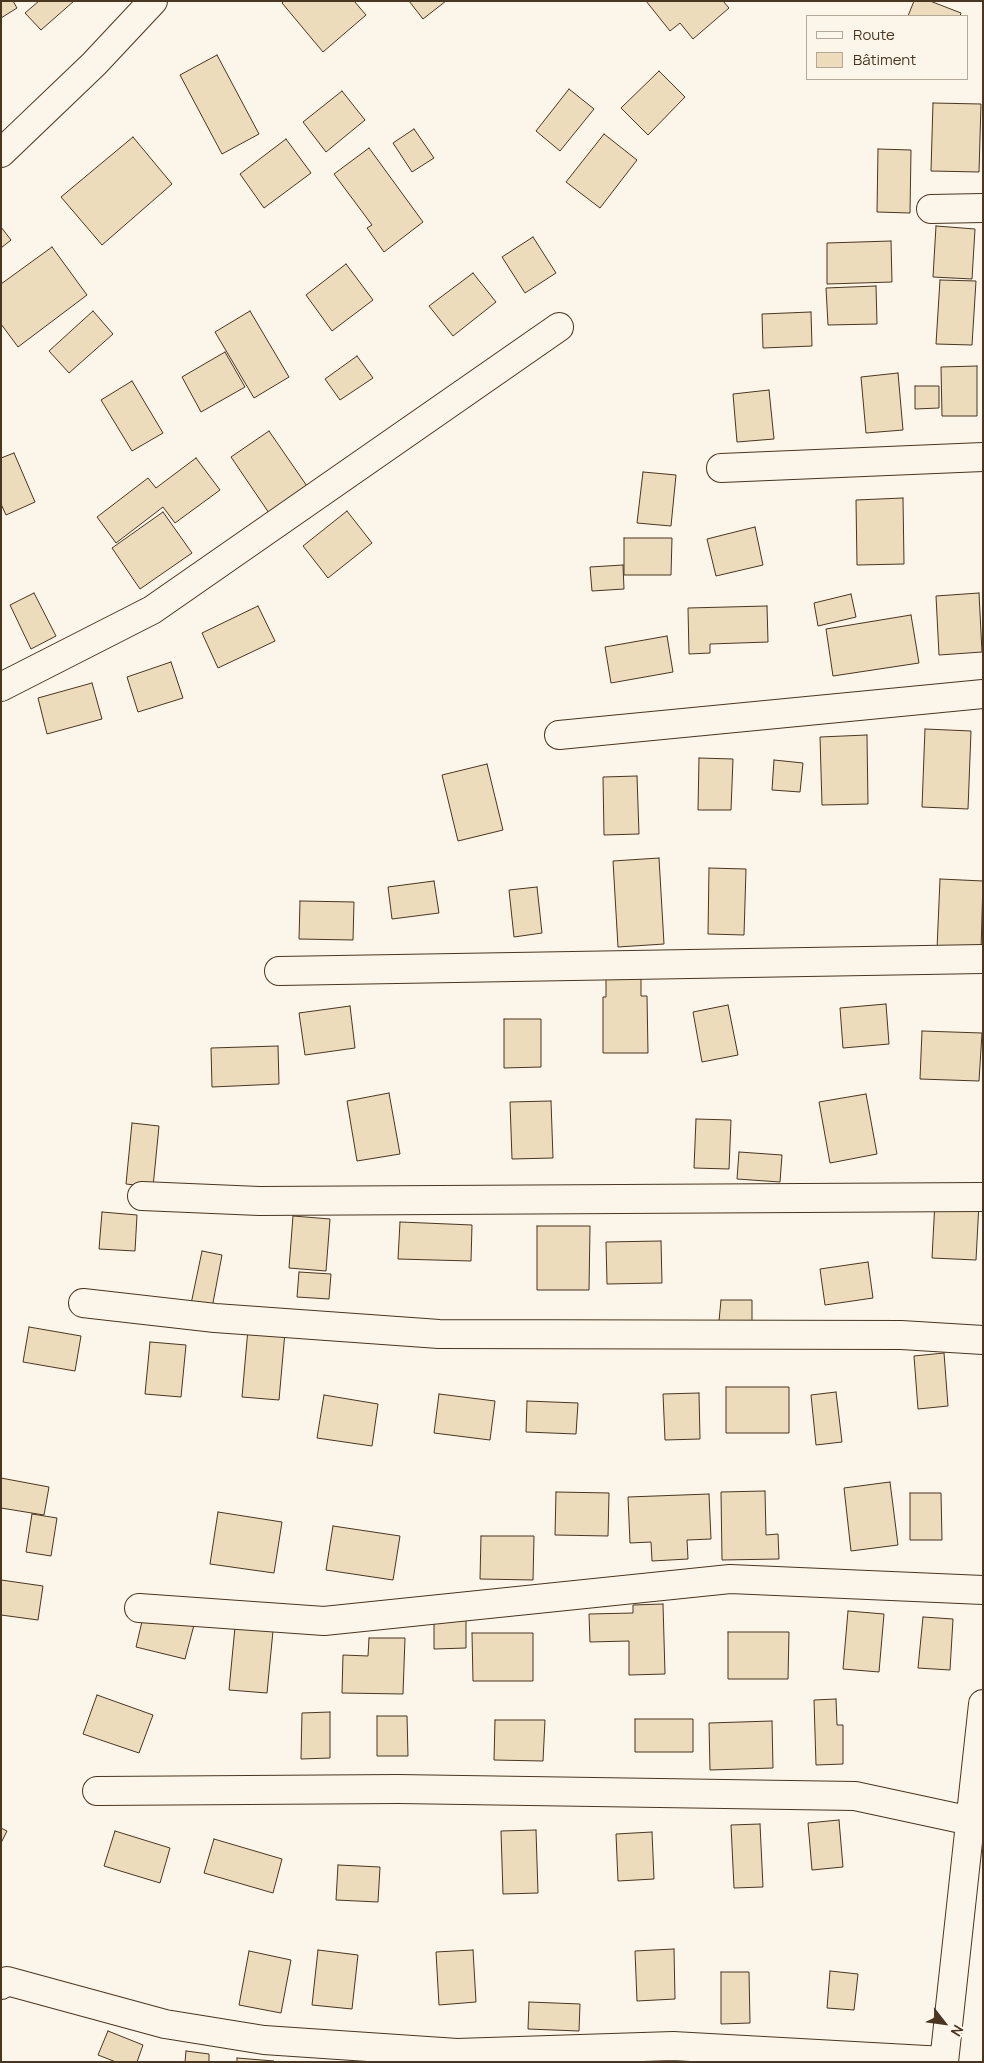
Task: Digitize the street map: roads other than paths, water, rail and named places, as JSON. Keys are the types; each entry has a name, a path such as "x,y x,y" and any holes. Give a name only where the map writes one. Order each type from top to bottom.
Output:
{"main road":[{"path":"1,153 94,64 153,1"},
{"path":"931,209 983,208"},
{"path":"1,687 152,610 559,327"},
{"path":"721,468 983,457"},
{"path":"559,735 983,694"},
{"path":"279,971 983,959"},
{"path":"142,1196 259,1201 983,1197"},
{"path":"83,1303 215,1318 439,1334 901,1335 983,1340"},
{"path":"139,1608 324,1621 730,1579 983,1590"},
{"path":"1,1985 7,1981 165,2024 264,2040 457,2053 673,2046 944,2061 977,1821 983,1704"},
{"path":"97,1791 398,1788 855,1796 977,1821"}]}
